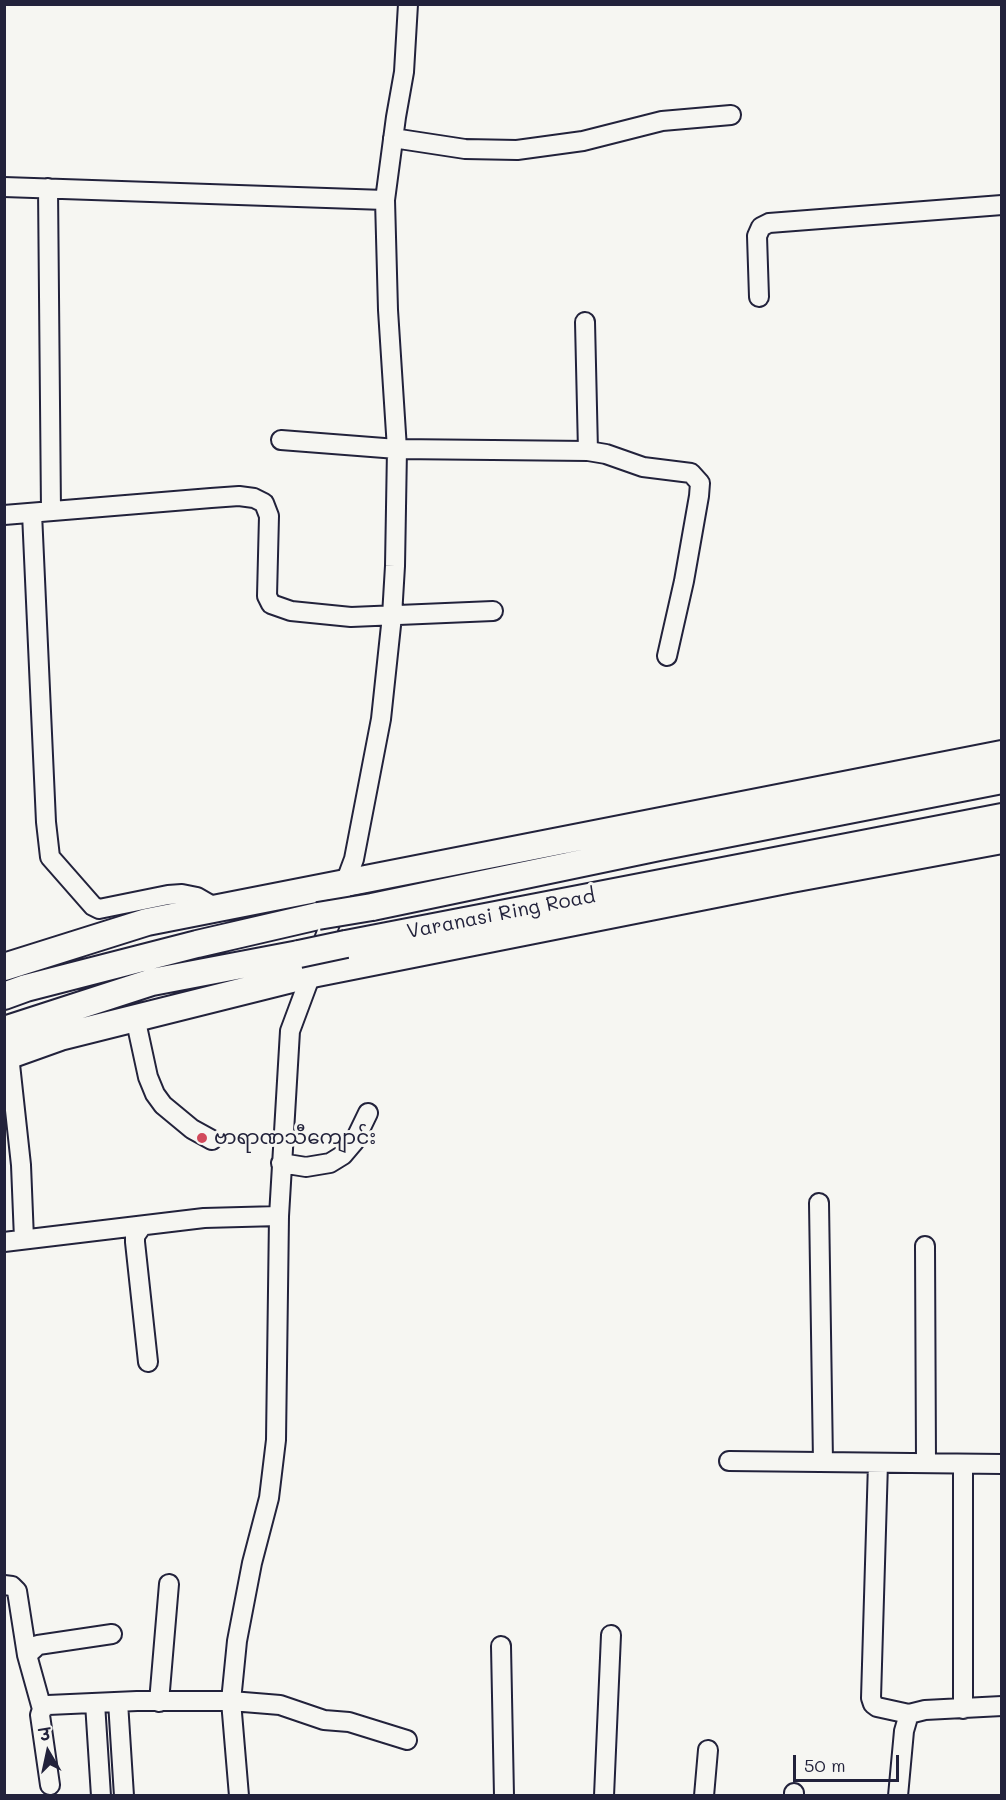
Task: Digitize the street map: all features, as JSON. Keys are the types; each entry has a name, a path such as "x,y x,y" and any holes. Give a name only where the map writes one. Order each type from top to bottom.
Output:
{"highway":[{"path":"4,967 147,922 1002,754"},
{"name":"Varanasi Ring Road","path":"4,996 26,988 197,944 318,916 1002,780"},
{"name":"Varanasi Ring Road","path":"4,1030 152,982 306,964 346,944 1002,817"},
{"path":"7,1056 60,1037 135,1017 306,964 779,882 1002,840"}],"street":[{"path":"238,1796 231,1701 237,1641 252,1563 269,1498 276,1440 279,1216 290,1031 306,964 346,882 354,859 381,719 392,616 397,449 388,310 385,200 404,72 408,4"},
{"path":"393,138 465,149 518,150 583,141 662,121 731,115"},
{"path":"4,187 385,200"},
{"path":"48,188 51,511"},
{"path":"759,297 757,236 761,227 770,223 1002,205"},
{"path":"585,321 588,451"},
{"path":"281,440 397,449 588,451 606,453 643,467 691,473 700,483 684,582 667,656"},
{"path":"4,515 239,496 254,498 264,503 269,516 267,596 271,604 291,611 351,617 493,611"},
{"path":"32,513 46,822 50,857 93,906 99,909 182,894 197,897 216,908"},
{"path":"135,1017 145,1066 155,1094 192,1129 212,1140"},
{"path":"7,1056 21,1165 24,1239"},
{"path":"281,1163 306,1167 330,1163 343,1155 354,1142 368,1113"},
{"path":"819,1203 823,1462"},
{"path":"4,1242 204,1218 279,1216"},
{"path":"142,1226 135,1236 135,1242 148,1362"},
{"path":"925,1246 926,1463"},
{"path":"729,1461 1002,1464"},
{"path":"878,1463 871,1698 873,1704 877,1707 909,1714 925,1710 1002,1706"},
{"path":"963,1465 963,1709"},
{"path":"159,1701 169,1584"},
{"path":"4,1585 12,1586 17,1591 27,1655 42,1709 40,1715 50,1785"},
{"path":"27,1655 38,1645 112,1634"},
{"path":"604,1796 611,1635"},
{"path":"501,1646 504,1796"},
{"path":"42,1709 54,1704 159,1701 231,1701 280,1705 324,1720 349,1722 407,1740"},
{"path":"118,1702 124,1796"},
{"path":"95,1703 101,1796"},
{"path":"898,1796 904,1731 909,1714"},
{"path":"704,1796 708,1750"}],"place":[{"name":"ဗာရာဏသီကျောင်း","path":"202,1138"}]}
